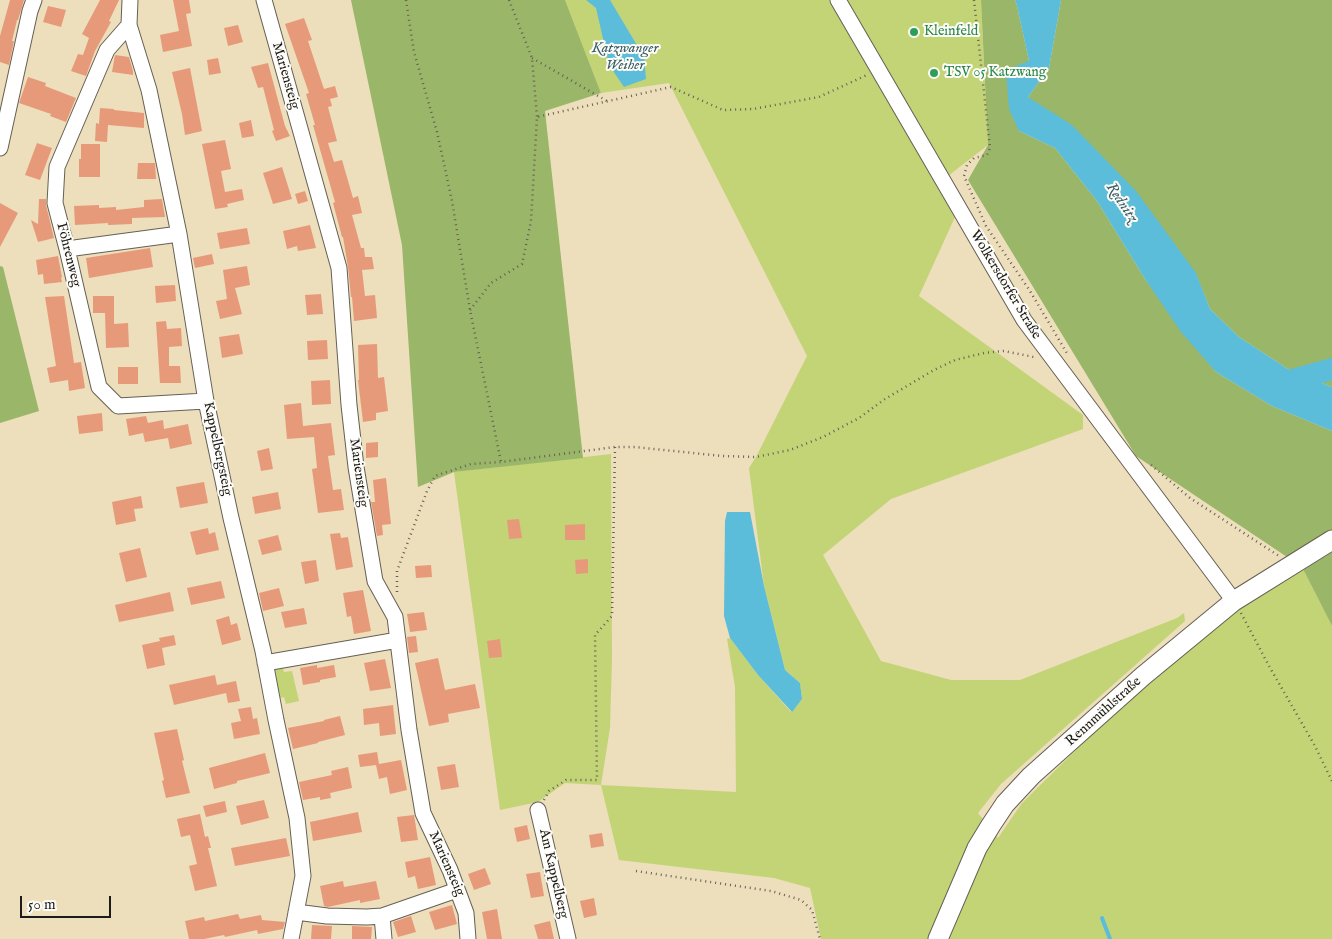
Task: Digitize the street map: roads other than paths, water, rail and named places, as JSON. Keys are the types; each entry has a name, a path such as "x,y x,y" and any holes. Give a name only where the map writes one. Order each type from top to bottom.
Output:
{"main road":[{"name":"Rennmühlstraße","path":"938,939 977,848 1005,804 1031,776 1143,676 1234,601 1332,540"}],"street":[{"path":"0,148 34,0"},
{"name":"Kappelbergsteig","path":"130,0 129,25 149,90 179,234 206,401 231,518 266,663 297,818 303,876 290,939"},
{"name":"Mariensteig","path":"264,0 339,268 349,405 356,467 375,581 395,617 409,730 423,813 450,870 466,913 468,939"},
{"name":"Wolkersdorfer Straße","path":"838,0 1024,320 1234,601"},
{"name":"Föhrenweg","path":"129,25 107,50 57,167 55,203 68,249 99,387 118,406 206,401"},
{"path":"68,249 179,234"},
{"path":"266,663 398,640"},
{"name":"Am Kappelberg","path":"538,810 568,939"},
{"path":"296,912 326,916 382,916 457,890"},
{"path":"382,916 384,939"}],"water":[{"name":"Katzwanger Weiher","path":"586,0 610,0 644,57 646,79 624,87 609,65 596,8"},
{"path":"1015,0 1061,0 1049,68 1028,97 1072,125 1136,191 1196,273 1210,309 1239,337 1294,373 1332,387 1332,431 1272,406 1216,372 1181,332 1145,279 1097,201 1055,148 1019,131 1009,109 1006,70 1029,61"},
{"path":"727,512 750,512 764,586 785,670 800,683 802,699 792,712 758,675 730,638 724,616 725,521"}],"waterway":[{"name":"Rednitz","path":"1285,382 1332,369"},
{"path":"1102,918 1110,939"}],"place":[{"name":"Kleinfeld","path":"914,32"},
{"name":"TSV 05 Katzwang","path":"934,73"}]}
